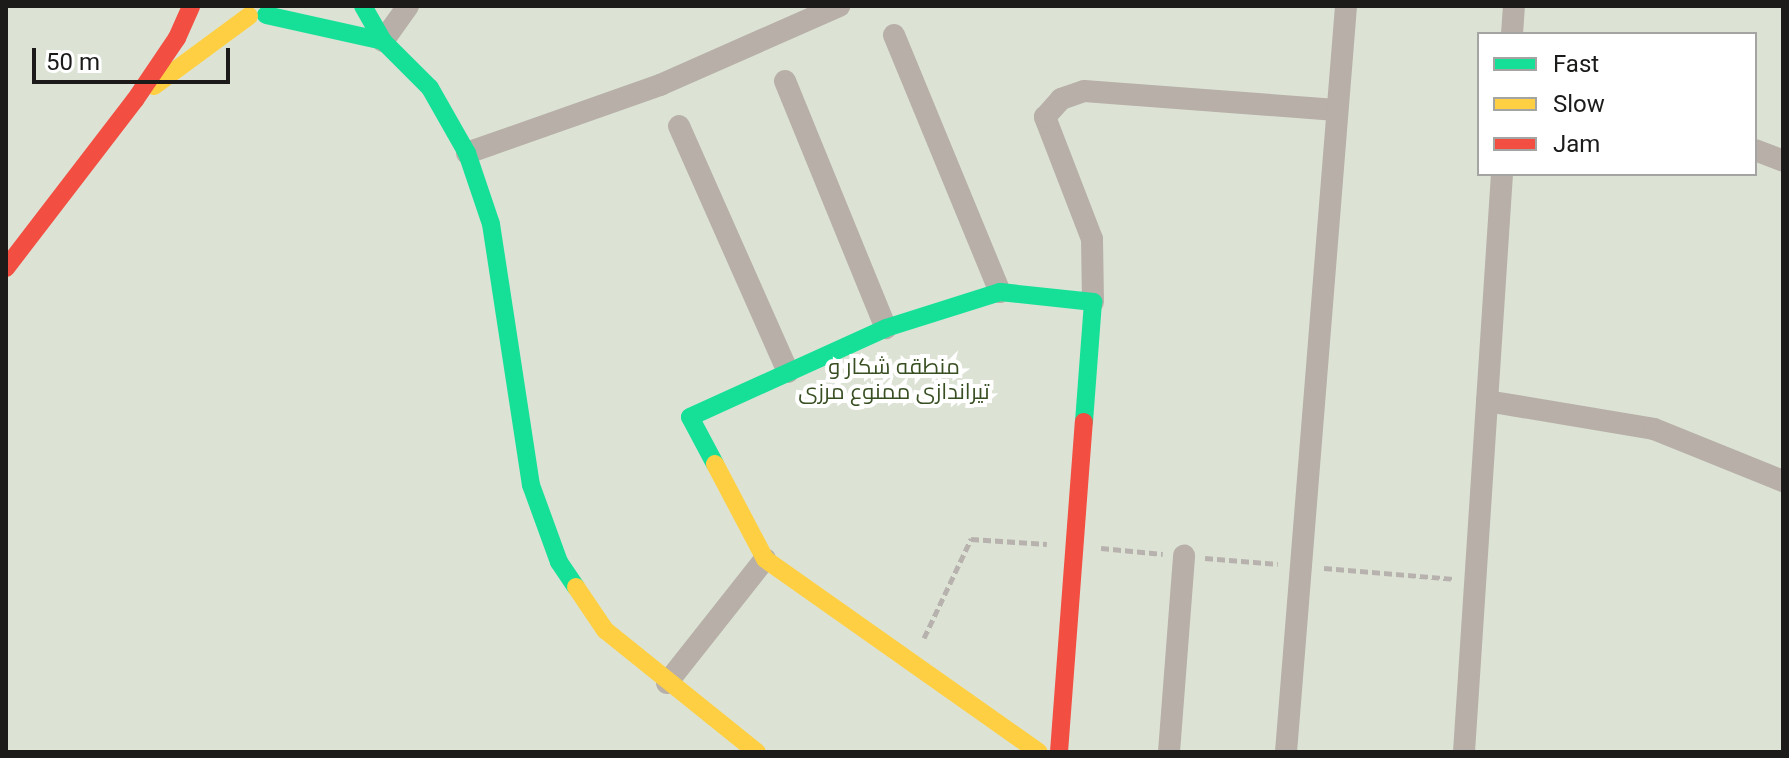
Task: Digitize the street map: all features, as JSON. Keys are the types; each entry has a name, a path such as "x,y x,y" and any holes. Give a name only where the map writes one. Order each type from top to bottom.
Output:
{"main road":[{"path":"6,268 135,100 177,38 191,6"},
{"path":"220,6 383,41"},
{"path":"135,100 258,15 287,6"},
{"path":"363,6 383,41 430,88 467,153 491,224 531,485 559,562 605,630 667,683 757,752"},
{"path":"1039,752 765,559 690,417 886,328 1000,292 1093,302 1059,752"}],"street":[{"path":"383,41 408,6"},
{"path":"467,153 660,85 839,6"},
{"path":"1286,752 1346,6"},
{"path":"1512,32 1514,6"},
{"path":"894,35 1000,292"},
{"path":"785,81 886,328"},
{"path":"1093,302 1092,239 1045,117 1061,99 1084,91 1336,110"},
{"path":"679,126 788,372"},
{"path":"1757,151 1783,161"},
{"path":"1464,752 1502,176"},
{"path":"1487,401 1654,429 1783,481"},
{"path":"1169,752 1184,556"},
{"path":"667,683 765,559"}],"green space":[{"name":"منطقه شکار و تیراندازی ممنوع مرزی","path":"6,6 1783,6 1783,752 6,752"}],"traffic: fast":[{"path":"363,6 383,41 430,88 467,153 491,224 531,485 559,562 576,587"},
{"path":"266,15 383,41"},
{"path":"715,464 690,417 886,328 1000,292 1093,302 1084,422"}],"traffic: slow":[{"path":"154,86 249,16"},
{"path":"715,464 765,559 1039,752"},
{"path":"576,587 605,630 757,752"}],"traffic: jam":[{"path":"6,268 135,100 177,38 191,6"},
{"path":"1059,752 1084,422"}]}
